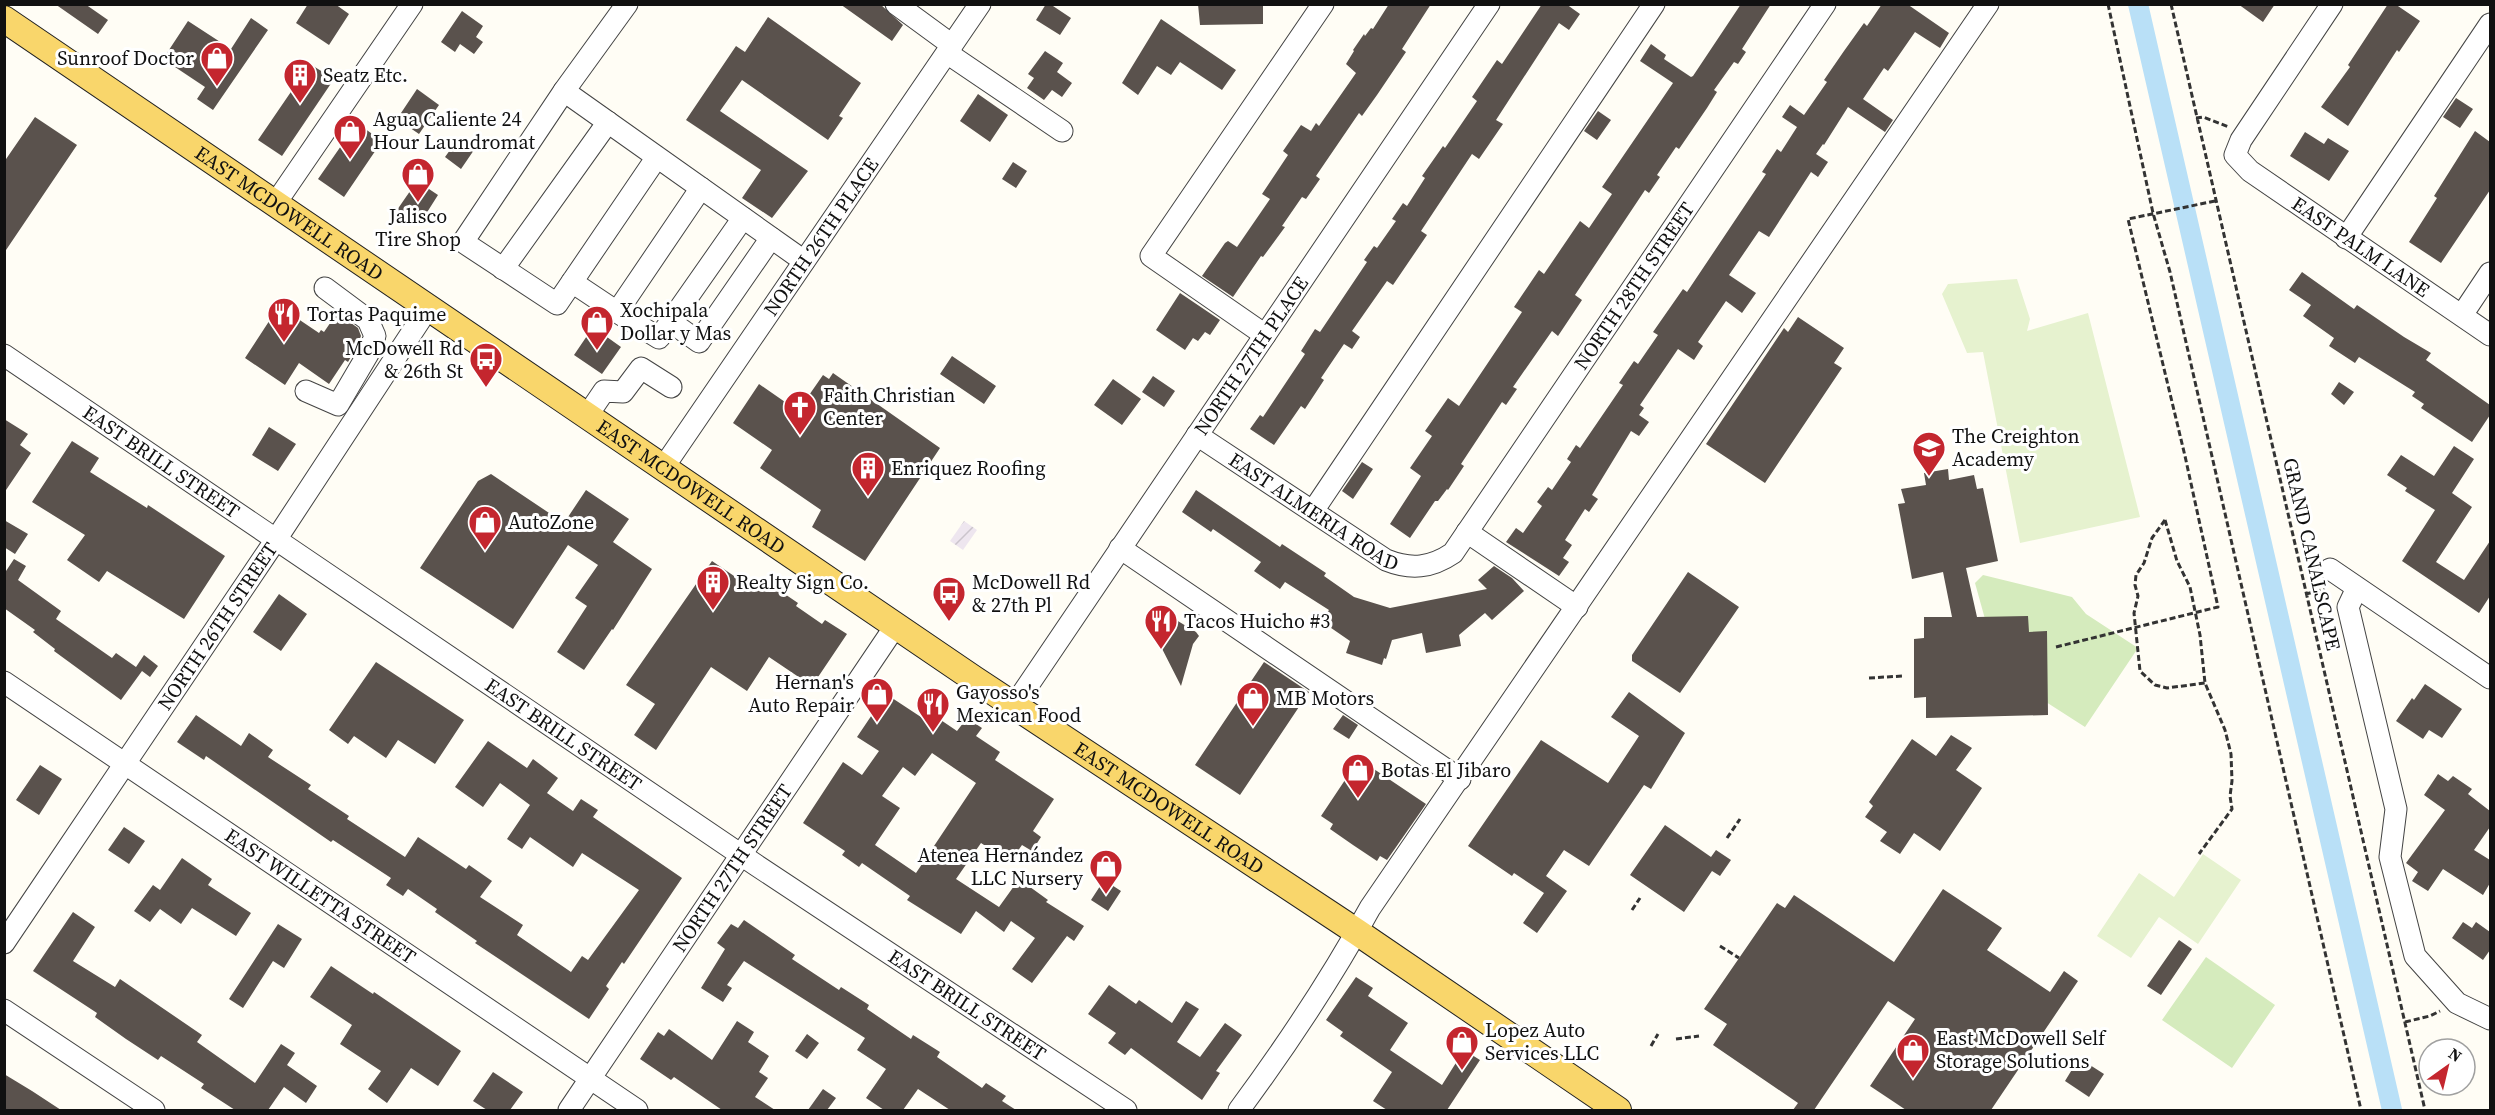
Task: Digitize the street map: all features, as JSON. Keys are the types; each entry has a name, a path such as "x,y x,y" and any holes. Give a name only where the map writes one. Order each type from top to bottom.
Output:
{"main road":[{"name":"EAST MCDOWELL ROAD","path":"4,19 1014,706 1357,932 1592,1103 1618,1110"}],"street":[{"path":"275,204 412,4"},
{"path":"627,4 564,91 463,242 557,304 657,157"},
{"path":"896,4 950,49 1062,131"},
{"name":"NORTH 26TH PLACE","path":"663,468 980,4"},
{"path":"1265,335 1151,256 1323,4"},
{"name":"NORTH 27TH PLACE","path":"1014,706 1489,4"},
{"path":"1313,511 1654,4"},
{"name":"NORTH 28TH STREET","path":"1438,563 1453,553 1825,4"},
{"path":"1239,1110 1274,1063 1340,962 1370,908 1988,4"},
{"name":"EAST PALM LANE","path":"2332,4 2241,140 2235,155 2250,171 2490,335"},
{"path":"2346,238 2490,24"},
{"path":"564,91 804,261"},
{"path":"503,269 608,122"},
{"path":"618,312 701,188"},
{"path":"572,282 659,338 743,218"},
{"path":"671,322 699,342 771,238"},
{"path":"2462,315 2490,273"},
{"path":"325,288 368,320 375,336 368,354 338,405"},
{"name":"NORTH 26TH STREET","path":"4,943 277,538 428,308"},
{"name":"EAST BRILL STREET","path":"4,355 742,855 1126,1110"},
{"path":"588,416 604,391 623,392 641,368 671,387"},
{"path":"306,391 338,405 357,417"},
{"name":"EAST ALMERIA ROAD","path":"1197,435 1386,560 1418,567 1438,563"},
{"path":"1467,532 1577,607"},
{"path":"1120,548 1460,778"},
{"path":"2328,579 2357,588 2490,678"},
{"path":"2357,588 2348,607 2396,809 2390,857 2415,956 2457,1004 2490,1019"},
{"name":"NORTH 27TH STREET","path":"569,1110 896,625"},
{"name":"EAST WILLETTA STREET","path":"4,682 637,1110"},
{"path":"4,1010 154,1110"}],"path":[{"path":"2108,4 2153,213 2170,272 2361,1110"},
{"name":"GRAND CANALSCAPE","path":"2170,4 2425,1110"},
{"path":"2196,118 2203,117 2231,128"},
{"path":"2056,647 2218,608 2186,456 2128,219 2214,201"},
{"path":"2199,854 2232,809 2231,754 2225,730 2205,682 2200,634 2190,587 2173,550 2165,520 2152,538 2145,562 2136,575 2135,585 2138,596 2134,613 2140,671 2155,686 2167,688 2198,685 2205,682"},
{"path":"2306,594 2315,591 2328,579"},
{"path":"1869,678 1903,676"},
{"path":"1727,838 1740,819"},
{"path":"1632,910 1640,898"},
{"path":"1720,946 1739,958"},
{"path":"2405,1022 2425,1017"},
{"path":"1650,1046 1658,1034"},
{"path":"1676,1039 1699,1036"}],"shaded area":[{"path":"964,521 977,530 963,550 950,541"}],"green space":[{"path":"2017,279 2030,319 2027,331 2088,313 2140,517 2020,543 1983,352 1967,353 1942,294 1948,284"},
{"path":"1983,575 2072,597 2086,614 2138,648 2085,727 2015,682 1990,637 1975,583"},
{"path":"2203,854 2241,880 2198,944 2159,917 2131,958 2097,936 2139,873 2174,897"},
{"path":"2206,957 2275,1005 2232,1068 2162,1020"}],"building":[{"path":"55,4 85,4 108,20 98,34"},
{"path":"308,4 335,4 349,14 329,45 296,23"},
{"path":"840,4 880,4 903,25 892,41"},
{"path":"1046,4 1050,4 1071,18 1060,35 1036,20"},
{"path":"1198,4 1263,4 1263,24 1200,25"},
{"path":"1389,4 1431,4 1402,49 1406,52 1377,95 1362,116 1359,113 1316,176 1320,179 1306,199 1302,197 1282,226 1285,227 1263,257 1261,256 1233,297 1202,276 1225,243 1228,241 1237,247 1270,199 1262,194 1288,155 1283,151 1301,125 1311,131 1316,123 1319,126 1356,73 1346,64 1353,50 1364,34 1365,36 1371,28 1373,29"},
{"path":"1542,4 1566,4 1580,14 1569,30 1559,23 1496,120 1503,124 1479,159 1472,154 1421,231 1427,235 1393,285 1387,281 1352,331 1360,337 1352,349 1344,344 1321,378 1324,380 1305,409 1301,406 1274,445 1250,429 1260,415 1263,417 1305,354 1301,351 1315,329 1320,332 1367,262 1364,260 1374,246 1377,248 1396,221 1392,219 1403,203 1407,206 1425,178 1422,176 1443,146 1445,148 1477,101 1472,97 1497,60 1502,64"},
{"path":"1741,4 1771,4 1742,49 1746,52 1738,64 1734,62 1714,90 1717,92 1707,108 1679,149 1676,147 1657,175 1660,177 1649,193 1645,190 1575,295 1582,300 1558,336 1552,331 1513,387 1517,389 1506,405 1502,402 1461,464 1464,466 1448,490 1438,501 1435,501 1410,538 1390,524 1421,476 1410,468 1432,436 1425,431 1448,398 1459,406 1522,312 1514,307 1539,270 1544,274 1580,221 1589,228 1612,194 1602,187 1673,83 1640,61 1651,44 1666,55 1664,59 1691,77 1693,76"},
{"path":"1882,4 1907,4 1949,33 1940,48 1915,32 1888,71 1884,68 1863,99 1893,120 1885,132 1848,107 1816,154 1828,162 1818,177 1811,172 1769,237 1759,231 1729,275 1756,293 1742,313 1726,301 1698,342 1703,346 1694,360 1678,349 1640,405 1644,408 1639,415 1649,422 1639,436 1631,431 1592,495 1598,499 1589,512 1585,509 1565,540 1572,545 1563,558 1569,562 1559,576 1506,542 1516,528 1523,533 1542,506 1537,502 1548,487 1552,490 1571,462 1567,459 1576,445 1580,448 1623,385 1619,383 1634,361 1638,364 1658,335 1653,332 1683,289 1687,292 1766,174 1762,172 1777,149 1781,152 1797,127 1782,117 1790,105 1804,115 1827,82 1824,80 1844,51 1864,23 1867,26"},
{"path":"2238,4 2275,4 2263,22"},
{"path":"2388,4 2395,4 2420,21 2399,52 2397,50 2348,126 2321,107 2350,67 2348,65"},
{"path":"462,11 483,26 476,37 483,42 474,54 460,44 455,52 441,42"},
{"path":"768,17 861,83 839,116 843,118 828,140 742,80 720,111 808,171 772,218 742,198 761,170 686,120 736,46 745,52"},
{"path":"251,18 268,30 213,110 197,99 205,87 163,59 188,21 231,49"},
{"path":"1161,19 1236,70 1222,90 1180,62 1171,75 1157,66 1138,95 1122,83"},
{"path":"1045,51 1063,63 1057,72 1072,83 1062,97 1052,90 1044,100 1027,88 1034,78 1028,74"},
{"name":"Seatz Etc.","path":"310,64 334,79 282,156 258,140"},
{"path":"417,89 439,105 419,134 397,119"},
{"path":"978,94 1008,115 990,142 960,121"},
{"path":"2456,98 2473,109 2460,128 2443,117"},
{"path":"1598,111 1611,120 1597,140 1584,131"},
{"path":"35,117 77,145 4,253 4,162"},
{"name":"Agua Caliente 24 Hour Laundromat","path":"357,123 382,141 344,197 318,179"},
{"path":"2475,131 2490,142 2490,190 2441,263 2409,242 2437,198 2434,196"},
{"path":"2305,132 2324,144 2328,138 2349,151 2329,181 2290,156"},
{"path":"458,139 474,150 461,169 445,157"},
{"path":"1013,162 1027,171 1016,188 1002,179"},
{"name":"Jalisco Tire Shop","path":"417,181 438,195 419,225 397,210"},
{"path":"2302,272 2354,309 2357,305 2431,353 2426,360 2490,405 2490,415 2472,442 2421,408 2424,404 2412,396 2415,392 2359,357 2355,363 2329,346 2334,338 2303,316 2311,305 2289,290"},
{"path":"1180,293 1220,320 1210,335 1205,332 1198,341 1193,338 1185,350 1156,330"},
{"path":"279,306 319,333 321,330 324,332 337,313 358,328 361,336 356,348 348,362 345,360 329,384 299,363 285,385 245,358"},
{"path":"1798,317 1844,348 1834,363 1842,368 1765,483 1706,444 1784,328 1788,332"},
{"name":"Xochipala Dollar y Mas","path":"593,327 621,347 602,374 574,355"},
{"path":"952,356 996,386 984,404 940,374"},
{"path":"833,373 940,448 865,561 812,527 821,510 760,468 772,450 733,423 759,384 798,411 823,375 829,379"},
{"path":"1153,376 1175,391 1164,407 1142,392"},
{"path":"1113,379 1141,399 1122,425 1094,405"},
{"path":"2339,382 2354,392 2344,405 2331,394"},
{"path":"4,419 28,434 20,445 31,453 4,493"},
{"path":"269,427 296,444 278,471 252,455"},
{"path":"72,441 99,458 90,472 147,508 148,505 225,556 184,619 107,571 99,582 67,560 85,535 32,502"},
{"path":"2454,446 2474,459 2452,493 2472,507 2436,562 2464,580 2490,541 2490,596 2479,613 2402,561 2435,510 2405,491 2407,488 2387,475 2401,455 2434,476"},
{"path":"1362,462 1373,469 1353,499 1342,491"},
{"path":"1948,469 1949,480 1974,475 1977,489 1983,488 1998,561 1966,568 1977,617 2028,616 2029,632 2047,631 2048,715 1926,718 1926,697 1914,698 1914,639 1924,638 1924,617 1952,617 1943,572 1912,579 1898,504 1905,503 1901,489 1926,485 1924,473"},
{"path":"491,474 564,523 586,490 629,519 613,542 652,569 584,670 557,652 587,606 575,598 598,565 568,545 513,629 420,568 478,481"},
{"path":"1196,490 1280,547 1282,544 1326,573 1324,576 1354,597 1390,608 1487,589 1478,580 1494,566 1512,578 1524,591 1492,620 1485,613 1459,635 1461,646 1426,653 1422,633 1392,640 1382,665 1346,653 1350,641 1321,621 1329,610 1285,582 1280,589 1254,571 1261,562 1213,529 1211,532 1182,512"},
{"path":"4,520 28,534 15,554 4,547"},
{"path":"14,559 26,566 18,580 61,611 56,619 112,658 116,653 136,667 144,655 158,666 150,677 142,671 121,700 54,651 55,649 33,632 35,630 4,608 4,570 6,571"},
{"path":"712,561 737,578 744,576 766,590 770,584 798,603 796,606 822,624 825,620 847,634 812,686 769,657 747,691 711,667 656,750 634,735 655,704 626,685"},
{"path":"1688,572 1739,607 1680,693 1632,661 1632,655"},
{"path":"279,594 307,614 281,651 253,632"},
{"name":"Tacos Huicho #3","path":"1163,612 1199,636 1193,644 1181,686 1152,629"},
{"path":"376,662 464,720 435,764 398,740 386,758 354,736 348,744 329,730"},
{"name":"MB Motors","path":"1264,662 1309,692 1240,795 1195,765"},
{"path":"2425,684 2462,709 2442,738 2429,730 2423,739 2396,721"},
{"path":"1629,692 1685,733 1651,789 1644,785 1589,866 1564,850 1546,876 1567,891 1537,933 1523,923 1544,893 1514,873 1512,876 1468,846 1541,740 1608,783 1639,736 1611,717"},
{"path":"886,694 924,719 929,712 957,731 967,718 982,728 976,736 1000,752 995,760 1054,799 1033,831 1041,837 1032,851 1022,845 1010,862 981,843 956,879 999,907 1019,879 1048,900 1046,902 1084,926 1074,941 1067,936 1032,983 1012,969 1035,938 1011,921 1004,932 976,911 961,934 907,900 910,896 862,863 859,867 842,855 845,851 803,823 843,762 862,775 879,751 857,737","holes":["932,753 976,783 916,873 875,845 900,808 882,796 903,767 915,776"]},
{"path":"196,715 241,746 249,733 273,750 268,757 311,785 308,789 349,816 347,819 405,857 418,837 466,869 469,865 492,881 480,897 523,925 517,935 571,972 582,956 588,960 639,890 582,853 573,867 530,837 522,849 507,839 530,805 500,783 483,807 455,787 488,741 527,768 533,759 558,778 547,793 573,811 581,799 598,810 593,817 682,878 624,964 622,962 606,986 609,989 589,1019 475,943 477,941 435,912 437,909 408,889 403,896 386,885 391,878 333,840 331,842 206,756 204,760 177,742"},
{"path":"1343,715 1358,725 1349,739 1333,729"},
{"path":"1951,735 1972,748 1956,770 1982,788 1940,851 1914,833 1900,854 1880,841 1887,832 1865,817 1873,806 1869,802 1912,739 1936,756"},
{"path":"1359,759 1426,804 1387,860 1380,856 1377,861 1353,845 1330,829 1333,824 1321,816"},
{"path":"40,765 62,779 39,815 16,800"},
{"path":"2438,774 2448,781 2453,776 2472,789 2468,794 2490,811 2490,827 2474,850 2490,860 2490,883 2483,895 2443,869 2428,891 2412,881 2418,872 2406,863 2445,810 2424,795"},
{"path":"1665,825 1711,857 1716,850 1731,860 1720,876 1712,871 1684,912 1630,875"},
{"path":"124,827 145,841 129,864 108,850"},
{"path":"182,858 212,879 208,885 251,913 236,936 192,908 181,924 160,909 150,922 134,911 153,885 160,890"},
{"name":"Atenea Hernández LLC Nursery","path":"1104,880 1121,891 1108,911 1091,900"},
{"path":"1943,889 2002,928 1987,950 2050,992 2064,971 2078,981 1991,1110 1906,1110 1870,1086 1915,1019 1888,1001 1814,1110 1793,1110 1798,1103 1713,1045 1727,1024 1704,1009 1777,903 1785,908 1794,895 1894,962"},
{"path":"73,912 95,927 73,961 115,987 120,979 202,1035 197,1042 255,1083 281,1044 295,1053 287,1065 317,1086 306,1103 284,1087 268,1110 235,1110 201,1088 204,1084 161,1056 158,1060 126,1039 95,1017 97,1013 33,971"},
{"path":"744,920 795,955 792,959 839,990 841,987 869,1005 867,1009 911,1039 913,1035 940,1052 937,1057 982,1088 986,1083 1006,1096 1002,1101 1016,1110 950,1110 918,1089 903,1110 884,1110 866,1098 886,1069 857,1050 865,1038 744,961 727,985 732,988 723,1002 701,988 725,949 717,943 731,924 738,928"},
{"path":"2463,922 2472,928 2476,922 2490,932 2490,950 2483,960 2452,938"},
{"path":"278,924 302,939 284,968 273,961 243,1008 229,999"},
{"path":"2179,940 2192,949 2161,995 2147,986"},
{"path":"331,966 461,1051 438,1086 411,1068 387,1103 368,1089 381,1071 340,1044 352,1025 310,997"},
{"path":"1356,977 1373,988 1368,996 1408,1023 1390,1050 1442,1085 1464,1050 1480,1060 1447,1110 1387,1110 1373,1101 1392,1072 1340,1036 1343,1032 1326,1020"},
{"path":"1109,985 1136,1004 1139,1000 1172,1023 1186,1001 1199,1009 1177,1042 1200,1057 1225,1023 1242,1035 1216,1071 1220,1073 1202,1100 1131,1048 1125,1055 1108,1043 1116,1033 1088,1014"},
{"path":"737,1021 754,1032 748,1042 769,1056 759,1072 768,1078 755,1097 775,1110 722,1110 674,1077 671,1080 640,1059 658,1032 664,1036 669,1029 712,1060"},
{"path":"807,1034 819,1043 807,1059 795,1051"},
{"path":"2079,1058 2104,1074 2089,1097 2065,1081"},
{"path":"493,1072 523,1092 510,1110 487,1110 473,1101"},
{"path":"4,1074 32,1091 61,1110 4,1110"},
{"path":"823,1089 836,1098 827,1110 808,1110"}],"waterway":[{"path":"2138,4 2392,1110"}],"place":[{"name":"Sunroof Doctor","path":"217,87"},
{"name":"Seatz Etc.","path":"300,104"},
{"name":"Agua Caliente 24 Hour Laundromat","path":"350,160"},
{"name":"Jalisco Tire Shop","path":"418,203"},
{"name":"Tortas Paquime","path":"284,343"},
{"name":"Xochipala Dollar y Mas","path":"597,351"},
{"name":"McDowell Rd & 26th St","path":"486,388"},
{"name":"Faith Christian Center","path":"800,436"},
{"name":"The Creighton Academy","path":"1929,477"},
{"name":"Enriquez Roofing","path":"868,497"},
{"name":"AutoZone","path":"485,551"},
{"name":"Realty Sign Co.","path":"713,611"},
{"name":"McDowell Rd & 27th Pl","path":"949,622"},
{"name":"Tacos Huicho #3","path":"1161,650"},
{"name":"Hernan's Auto Repair","path":"877,723"},
{"name":"MB Motors","path":"1253,727"},
{"name":"Gayosso's Mexican Food","path":"933,733"},
{"name":"Botas El Jibaro","path":"1358,799"},
{"name":"Atenea Hernández LLC Nursery","path":"1106,895"},
{"name":"Lopez Auto Services LLC","path":"1462,1071"},
{"name":"East McDowell Self Storage Solutions","path":"1913,1079"}]}
